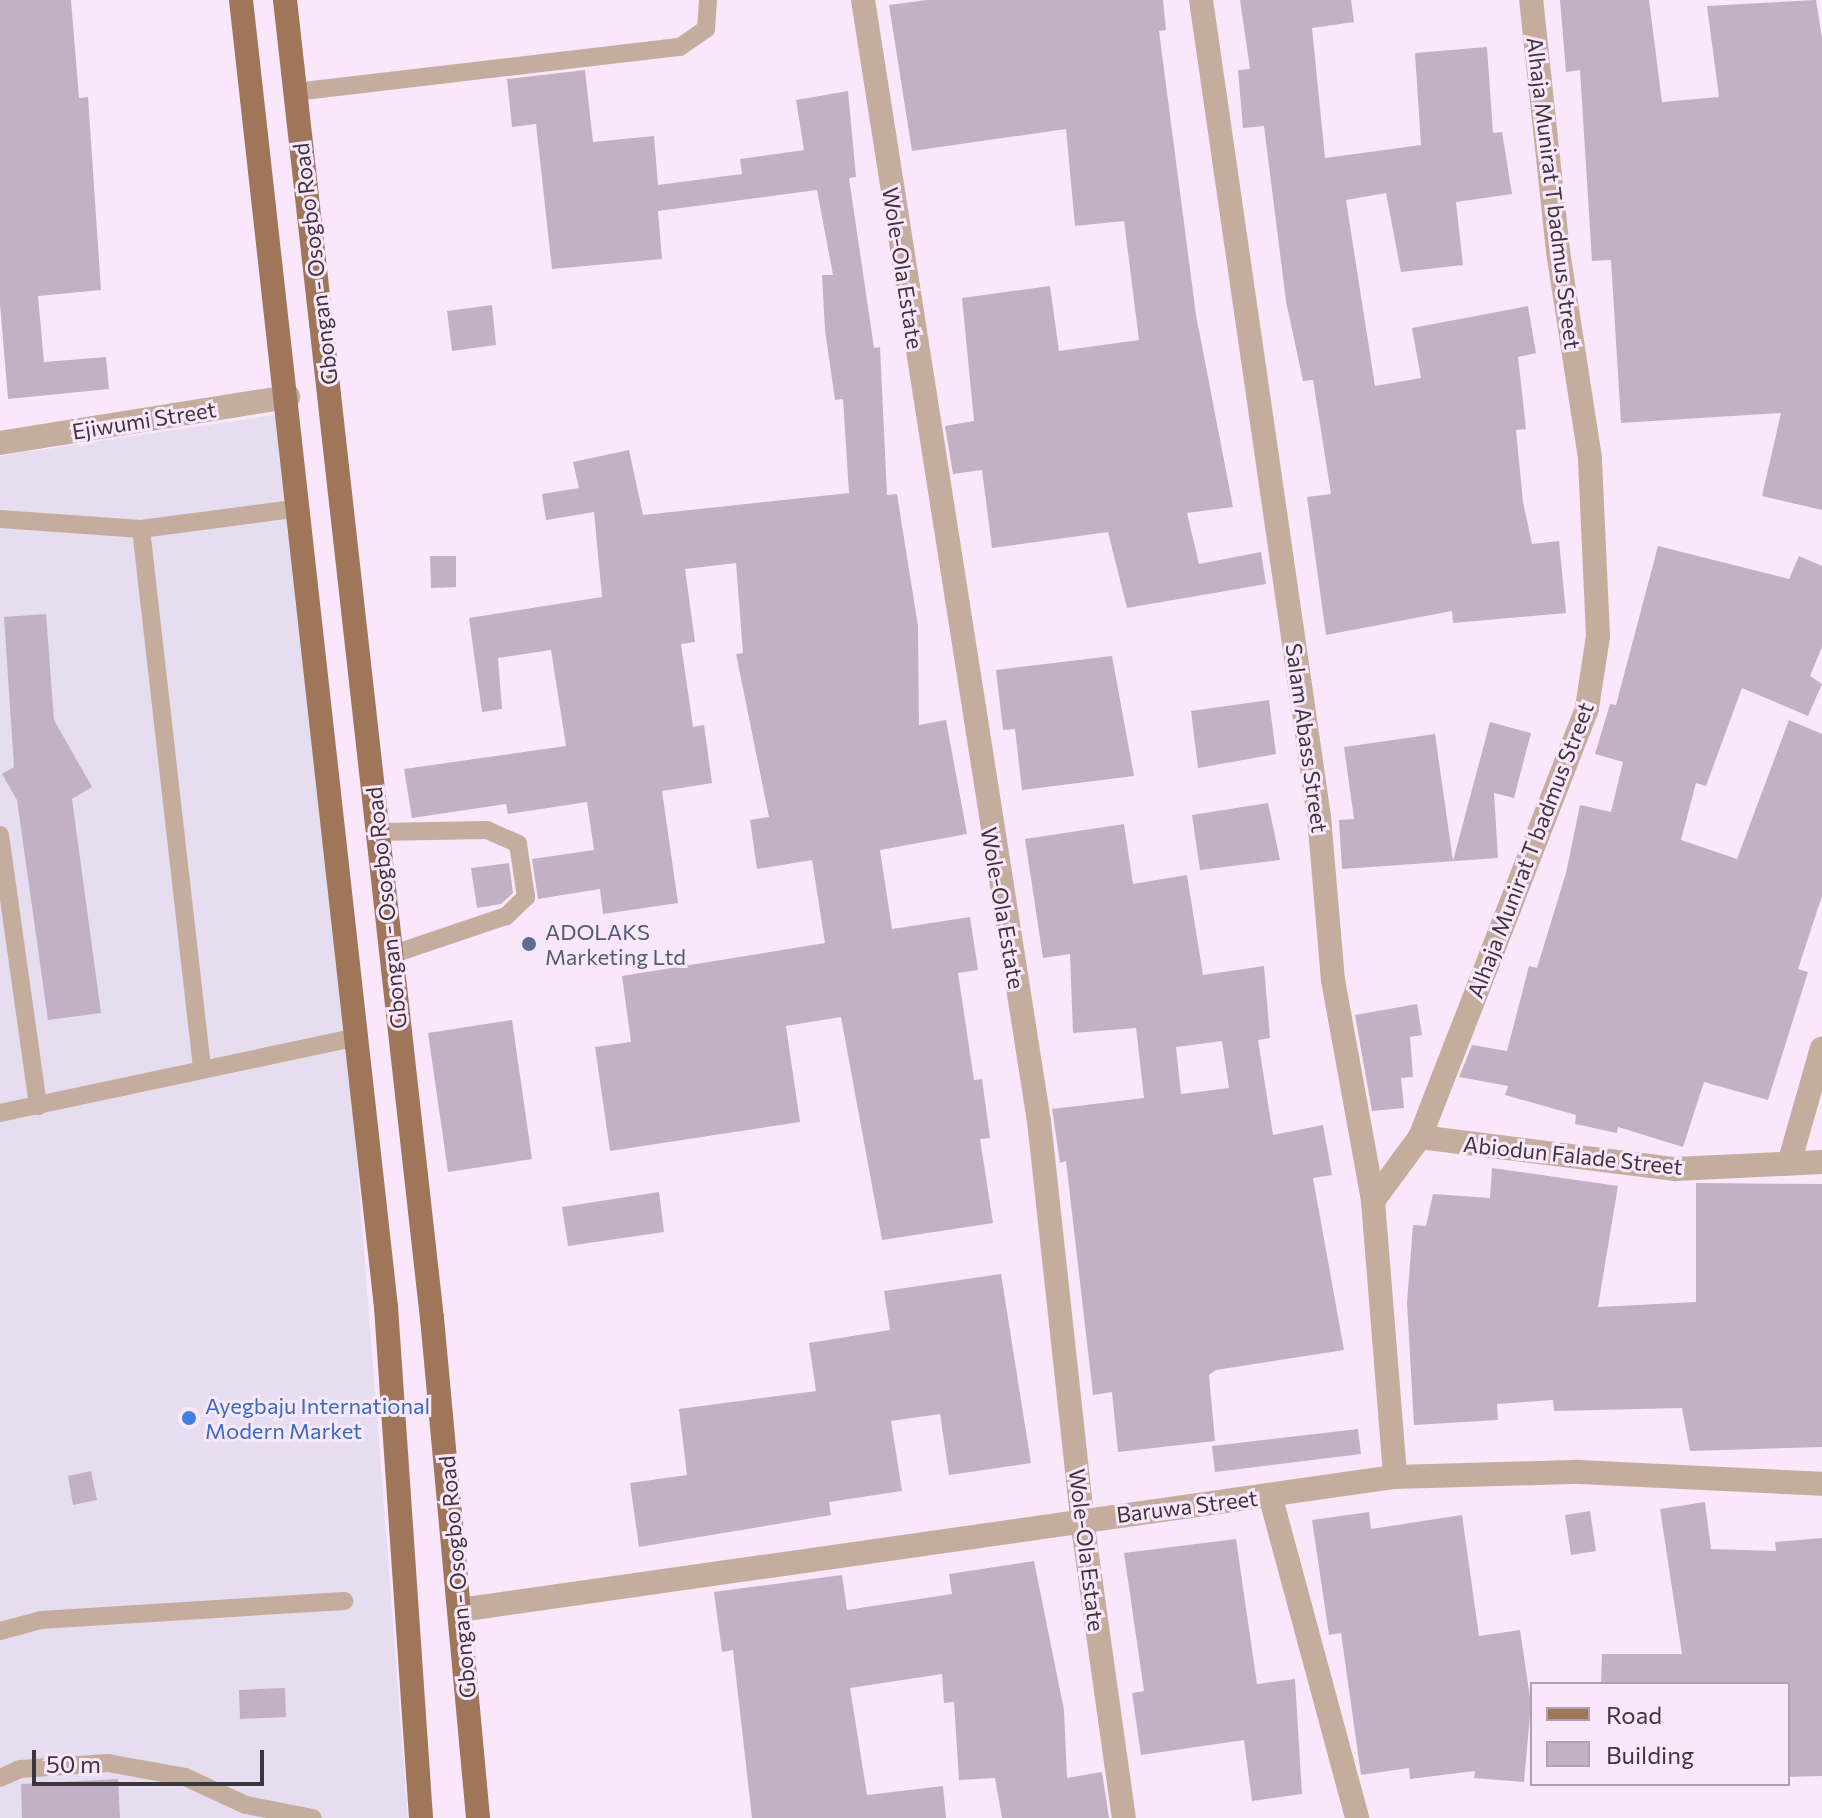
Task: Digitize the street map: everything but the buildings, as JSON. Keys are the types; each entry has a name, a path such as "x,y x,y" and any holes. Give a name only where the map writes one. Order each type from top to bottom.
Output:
{"main road":[{"name":"Gbongan - Osogbo Road","path":"241,0 288,397 386,1307 421,1818"},
{"name":"Gbongan - Osogbo Road","path":"285,0 378,832 460,1610 478,1818"}],"street":[{"name":"Wole-Ola Estate","path":"863,0 1039,1121 1082,1520 1124,1818"},
{"name":"Salam Abass Street","path":"1201,0 1319,817 1333,980 1373,1201 1395,1477"},
{"name":"Alhaja Munirat T badmus Street","path":"1373,1201 1420,1137 1587,708 1598,636 1590,458 1558,251 1531,0"},
{"name":"Ejiwumi Street","path":"0,443 288,397"},
{"path":"1790,1160 1822,1048"},
{"name":"Abiodun Falade Street","path":"1420,1137 1675,1169 1790,1160 1822,1162"},
{"name":"Baruwa Street","path":"460,1610 1395,1477 1579,1472 1822,1484"},
{"path":"1270,1495 1357,1818"}],"lane":[{"path":"295,92 680,47 706,29 708,0"},
{"path":"0,519 141,529 300,508"},
{"path":"141,529 202,1068"},
{"path":"378,832 487,830 518,844 526,897 506,916 391,955"},
{"path":"0,835 38,1106"},
{"path":"0,1113 358,1037"},
{"path":"0,1631 41,1620 344,1601"},
{"path":"0,1778 20,1769 108,1763 185,1777 246,1805 313,1818"}],"shaded area":[{"name":"Ayegbaju International Modern Market","path":"281,414 346,1018 408,1818 0,1818 0,456"}],"place":[{"name":"ADOLAKS Marketing Ltd","path":"529,944"},
{"name":"Ayegbaju International Modern Market","path":"189,1418"}]}
